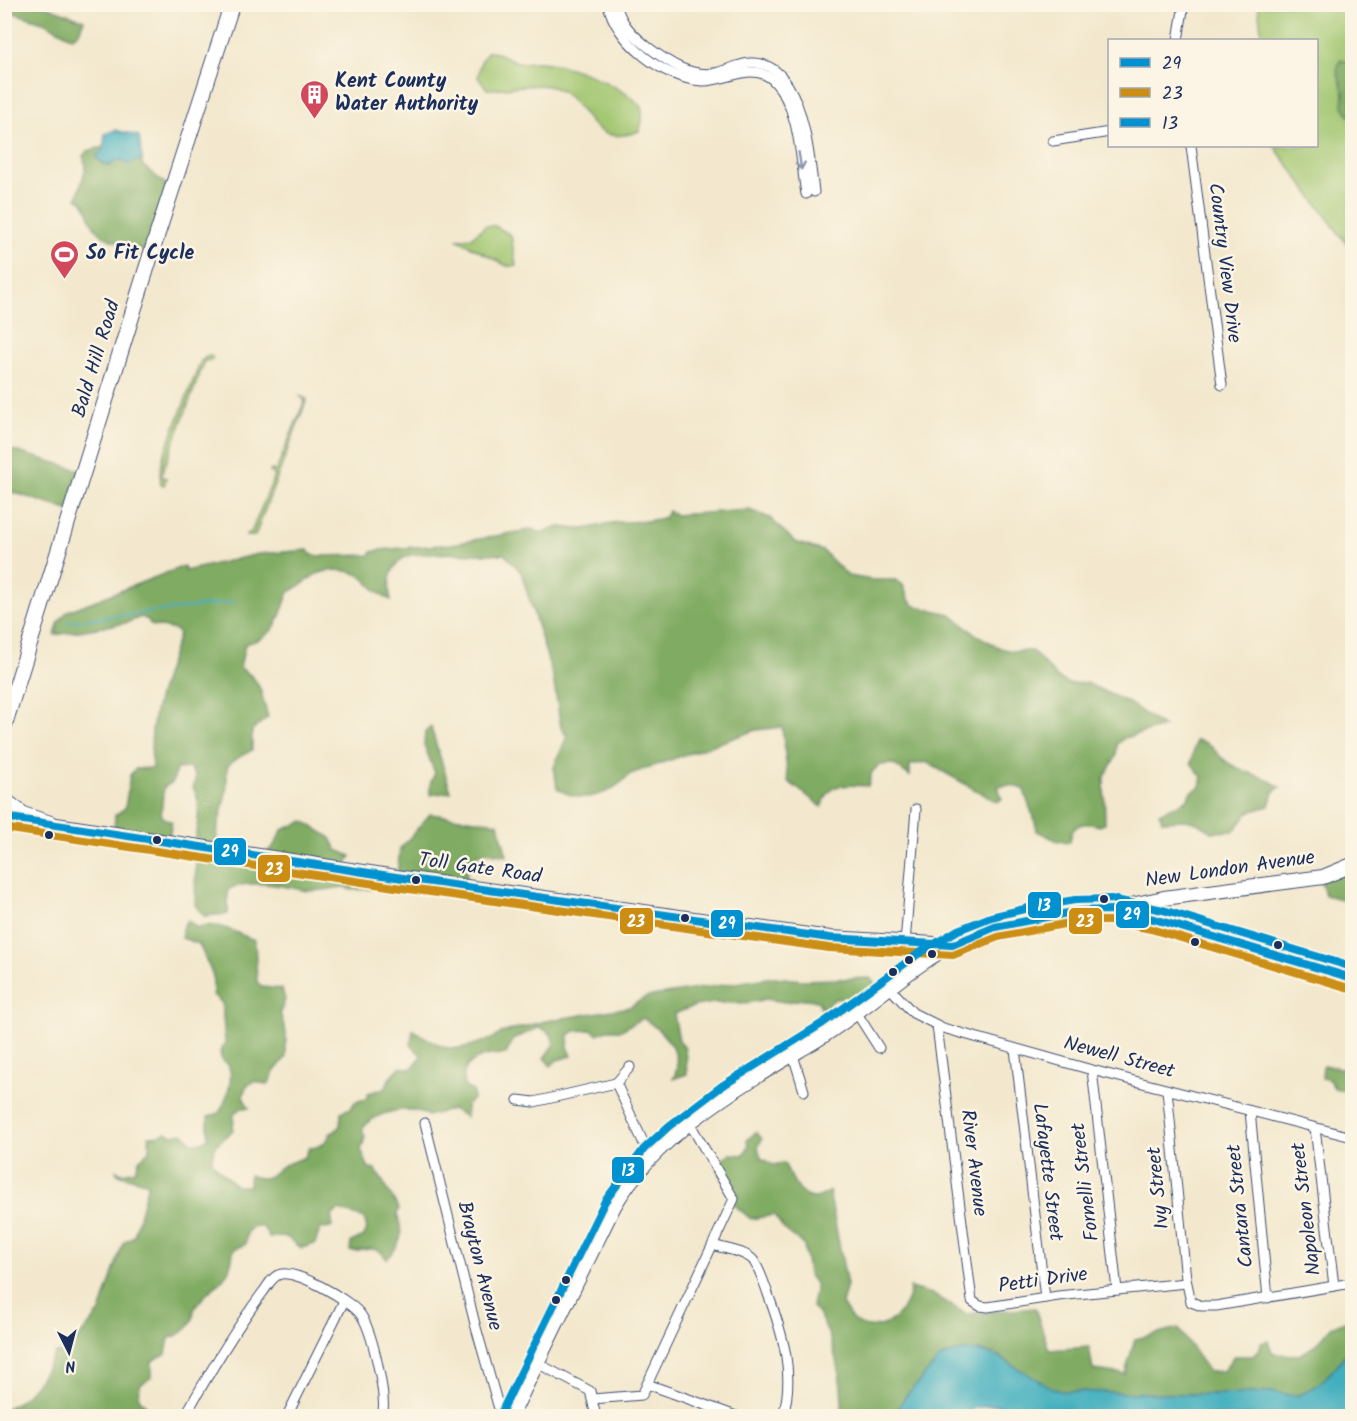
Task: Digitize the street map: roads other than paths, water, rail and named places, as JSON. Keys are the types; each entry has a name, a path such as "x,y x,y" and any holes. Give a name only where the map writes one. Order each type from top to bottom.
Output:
{"main road":[{"name":"Bald Hill Road","path":"4,726 157,235 232,4"},
{"path":"4,800 24,815 52,824"},
{"name":"Toll Gate Road","path":"4,817 384,875 823,938 952,945"},
{"path":"4,826 52,824"},
{"name":"New London Avenue","path":"1111,910 1164,898 1323,877 1353,865"},
{"path":"511,1416 623,1188 650,1157 690,1124 952,945 995,927 1078,911 1111,910 1160,920 1353,978"}],"street":[{"path":"608,4 610,18 623,37 675,75 687,79 712,81 742,72 753,72 772,80 790,108 810,193 798,106 781,77 765,66 753,63 708,74 683,70 630,33 616,4"},
{"path":"1178,39 1184,4"},
{"path":"1053,141 1108,132"},
{"name":"Country View Drive","path":"1191,147 1222,385"},
{"path":"904,944 916,809"},
{"name":"Newell Street","path":"890,988 913,1013 937,1026 1092,1070 1353,1137"},
{"path":"856,1012 879,1048"},
{"name":"River Avenue","path":"937,1026 955,1155 970,1294 975,1303"},
{"name":"Lafayette Street","path":"1015,1049 1045,1298"},
{"path":"793,1055 804,1091"},
{"path":"518,1100 534,1102 616,1083 630,1067"},
{"name":"Fornelli Street","path":"1092,1070 1117,1290"},
{"path":"616,1083 650,1157"},
{"name":"Ivy Street","path":"1167,1090 1186,1283"},
{"name":"Cantara Street","path":"1250,1111 1268,1298"},
{"name":"Brayton Avenue","path":"425,1123 501,1416"},
{"path":"592,1399 642,1395 734,1199 690,1124"},
{"name":"Napoleon Street","path":"1315,1128 1334,1286"},
{"path":"713,1245 748,1257 758,1268 776,1318 788,1362 789,1377 783,1416"},
{"path":"185,1416 228,1341 270,1281 285,1272 297,1275 359,1312 365,1322 385,1398 382,1416"},
{"path":"1186,1283 1191,1302 1202,1306 1268,1298 1353,1283"},
{"name":"Petti Drive","path":"975,1303 988,1307 1045,1298 1186,1283"},
{"path":"287,1416 344,1301"},
{"path":"537,1363 590,1391 596,1416"},
{"path":"647,1384 736,1416"}],"water":[{"path":"115,130 139,136 142,159 127,164 123,160 115,161 110,166 97,159 97,155 103,150 105,134"},
{"path":"1352,1345 1352,1416 1013,1416 1004,1407 997,1405 975,1408 961,1416 894,1416 905,1397 939,1359 957,1352 988,1353 1060,1391 1193,1394 1275,1392 1295,1396 1307,1392 1322,1381"}],"waterway":[{"path":"67,622 235,602"}],"place":[{"name":"Kent County Water Authority","path":"314,120"},
{"name":"So Fit Cycle","path":"65,280"}]}
